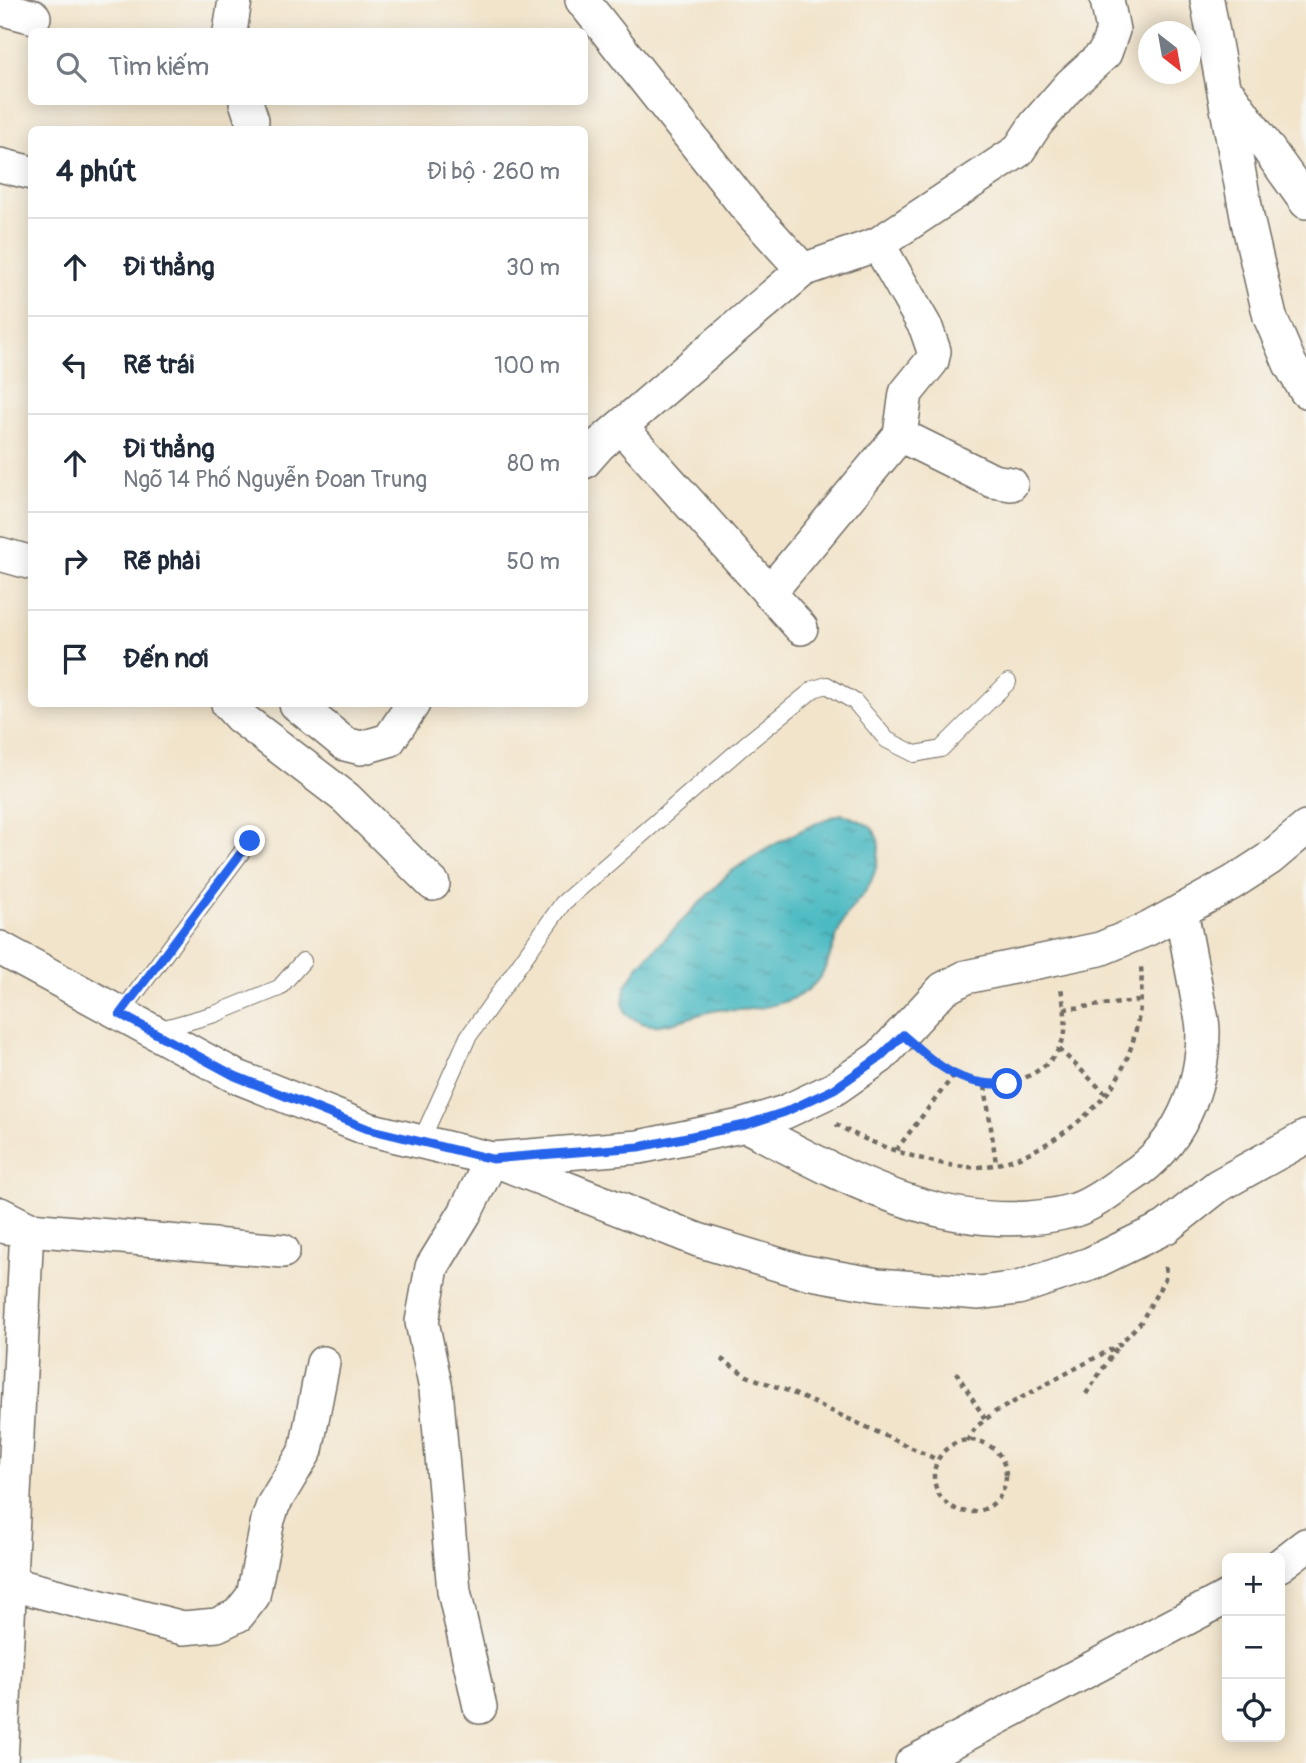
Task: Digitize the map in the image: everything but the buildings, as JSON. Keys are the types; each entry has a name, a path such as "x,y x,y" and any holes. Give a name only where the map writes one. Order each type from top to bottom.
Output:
{"street":[{"path":"231,28 235,0"},
{"path":"582,0 746,206 803,270"},
{"path":"588,457 598,445 803,270 878,244 1018,151 1036,124 1070,85 1105,53 1113,30 1107,0"},
{"path":"1208,0 1248,222 1270,317 1290,364 1306,391"},
{"path":"0,8 34,17"},
{"path":"1225,90 1306,202"},
{"path":"0,165 28,172"},
{"path":"769,593 900,435 906,393 932,360 934,351 926,328 878,244"},
{"path":"621,427 802,628"},
{"path":"900,435 993,481 1012,484"},
{"path":"0,554 28,562"},
{"path":"231,707 240,717 346,798 433,884"},
{"path":"300,707 345,744 361,748 389,740 411,707"},
{"path":"492,1159 639,1147 745,1125 785,1112 858,1074 903,1035 943,989 966,977 1100,949 1136,934 1241,877 1269,859 1306,828"},
{"path":"745,1125 850,1181 919,1206 966,1216 1018,1220 1078,1209 1140,1171 1160,1151 1177,1128 1199,1077 1203,1029 1181,911"},
{"path":"0,948 235,1076 368,1129 492,1159 698,1240 800,1271 878,1285 979,1293 1018,1287 1090,1264 1166,1227 1218,1186 1306,1137"},
{"path":"480,1707 454,1591 436,1389 422,1322 432,1267 465,1213 492,1159"},
{"path":"1,1763 12,1286 9,1223 283,1251"},
{"path":"6,1581 183,1628 217,1625 238,1615 254,1596 273,1505 306,1450 323,1363"},
{"path":"1285,1561 1306,1545"},
{"path":"912,1763 1222,1600"}],"lane":[{"path":"435,1145 468,1037 563,903 814,689 827,685 855,702 887,740 915,754 941,749 1008,682"},
{"path":"120,1014 250,841"},
{"path":"152,1031 215,1014 279,988 303,961"}],"path":[{"path":"806,1102 852,1134 896,1150 968,1167 996,1163 1031,1153 1084,1116 1106,1094 1125,1063 1133,1038 1142,978 1136,934"},
{"path":"903,1035 954,1075 985,1086 1007,1084 1030,1075 1048,1064 1059,1049 1065,1033 1057,958"},
{"path":"1064,1010 1139,1001"},
{"path":"1059,1049 1106,1094"},
{"path":"896,1150 954,1075"},
{"path":"985,1086 996,1163"},
{"path":"1086,1394 1119,1345 1141,1322 1165,1279 1166,1227"},
{"path":"967,1441 985,1419 1119,1345"},
{"path":"721,1359 747,1376 788,1391 938,1460"},
{"path":"956,1372 985,1419"},
{"path":"975,1440 987,1444 997,1452 1006,1474 999,1497 983,1509 963,1511 945,1502 935,1485 934,1475 938,1460 952,1445 975,1440"}],"water":[{"path":"842,814 865,824 875,832 879,846 877,860 870,884 846,916 828,962 814,984 799,996 769,1006 718,1010 667,1024 646,1024 626,1014 623,1002 626,986 640,964 729,873 784,839"}],"route":[{"path":"250,841 120,1014 235,1076 368,1129 492,1159 639,1147 741,1126 785,1112 834,1089 858,1074 903,1035 954,1075 985,1086 1007,1084"}]}
